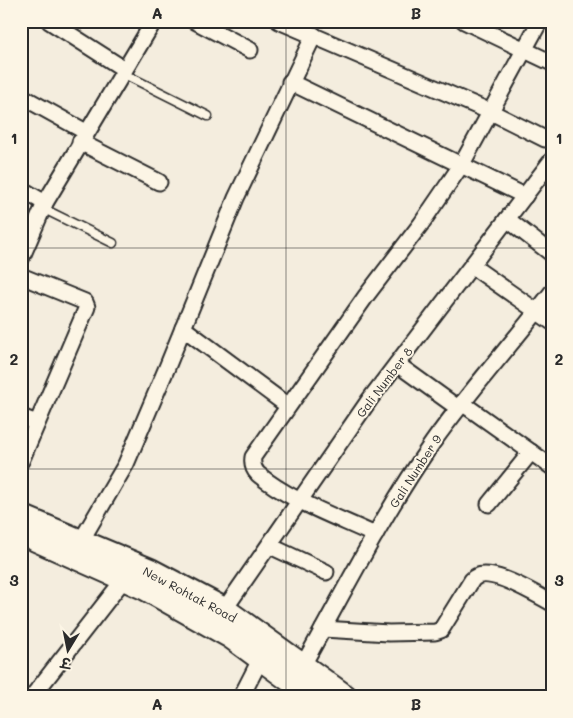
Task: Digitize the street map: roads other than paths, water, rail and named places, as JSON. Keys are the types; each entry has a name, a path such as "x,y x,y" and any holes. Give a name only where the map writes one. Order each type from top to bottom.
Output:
{"main road":[{"name":"New Rohtak Road","path":"22,532 81,541 150,572 224,610 345,697"},
{"name":"New Rohtak Road","path":"22,532 146,588 231,636 314,697"}],"street":[{"path":"49,21 123,70"},
{"path":"21,259 44,206 83,137 154,21"},
{"path":"195,21 250,50"},
{"path":"280,21 492,112 545,139"},
{"path":"464,21 552,64"},
{"path":"375,535 299,500 257,473 252,465 255,453 366,296 421,224 462,164 540,21"},
{"path":"81,541 126,464 236,198 314,35"},
{"path":"290,82 525,196"},
{"path":"21,96 83,137 159,182"},
{"name":"Gali Number 8","path":"224,610 270,546 299,500 396,364 552,160"},
{"path":"21,189 44,206"},
{"path":"507,219 552,254"},
{"path":"472,266 552,322"},
{"path":"21,276 87,305 21,461"},
{"name":"Gali Number 9","path":"303,665 375,535 432,443 460,405 552,292"},
{"path":"183,328 288,406"},
{"path":"396,364 552,467"},
{"path":"21,417 37,423"},
{"path":"489,504 531,452"},
{"path":"270,546 326,572"},
{"path":"323,629 389,633 435,632 441,630 472,580 476,575 483,574 503,579 552,603"},
{"path":"32,697 124,579"},
{"path":"241,697 261,658"}],"lane":[{"path":"123,70 208,116"},
{"path":"44,206 113,243"}]}
